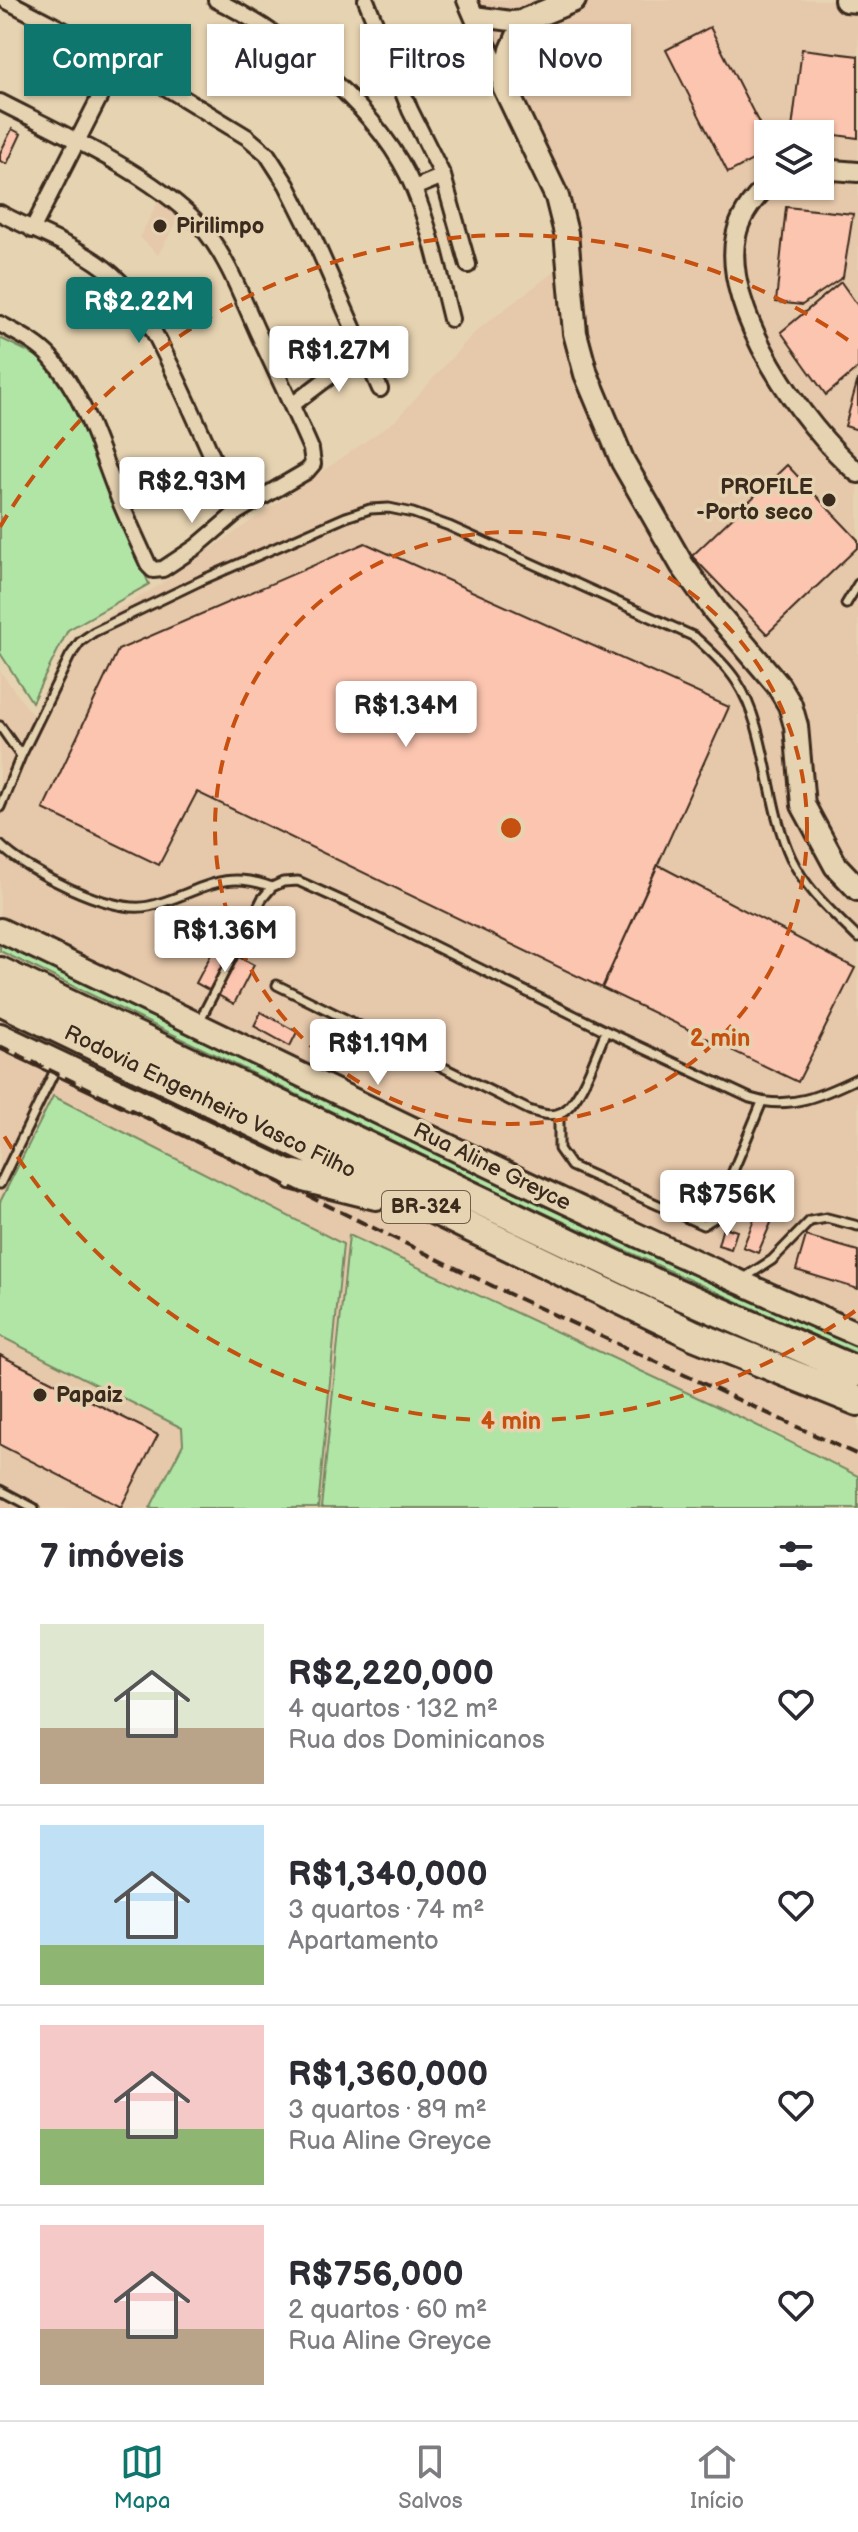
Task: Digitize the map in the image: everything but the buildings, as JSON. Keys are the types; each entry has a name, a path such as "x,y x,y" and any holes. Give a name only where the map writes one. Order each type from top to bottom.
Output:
{"highway":[{"name":"Rodovia Engenheiro Vasco Filho","path":"0,972 660,1286 858,1372"},
{"name":"Rodovia Engenheiro Vasco Filho","path":"0,1000 694,1335 858,1401"},
{"path":"295,1175 442,1215"}],"main road":[{"path":"574,0 525,20 514,43 504,86 557,197 566,233 575,333 586,374 623,462 682,565 716,612 778,685 790,705 796,726 803,805 836,866 858,889"},
{"path":"846,0 858,1"},
{"name":"Rua Aline Greyce","path":"0,930 552,1197 858,1334"},
{"path":"0,1035 295,1175"}],"street":[{"path":"5,0 51,24"},
{"path":"216,0 294,50 349,97 386,140 414,188 451,319"},
{"path":"366,0 410,110 443,176 468,265"},
{"path":"471,8 511,21 525,20"},
{"path":"471,8 504,86"},
{"path":"32,230 100,96"},
{"path":"180,96 247,137 267,154 287,185 315,241 380,389"},
{"path":"0,102 125,169 170,199 204,230 235,281 314,460 307,471 237,512 196,547 163,569 151,568 117,494 81,401 50,357 33,341 0,324"},
{"path":"834,170 858,172"},
{"path":"414,188 443,176"},
{"path":"755,200 744,212 736,234 734,256 742,303 760,343 792,397 820,437 858,473"},
{"path":"0,213 92,260 112,273 133,296 184,393 237,512"},
{"path":"434,251 461,243"},
{"path":"292,405 362,352"}],"lane":[{"path":"0,807 21,756 70,656 80,642 94,632 202,580 346,517 370,509 389,508 449,526 695,637 725,665 750,707 779,824 791,859 806,883 858,938"},
{"path":"846,604 858,584"},
{"path":"0,726 21,756"},
{"path":"0,845 14,859 51,879 107,903 126,907 150,906 204,885 230,879 252,880 272,887"},
{"path":"198,1026 262,899 272,887 298,881 606,1031 762,1102 790,1103 810,1099 858,1078"},
{"path":"277,985 529,1110 545,1114 559,1113 573,1103 606,1031"},
{"path":"0,1184 59,1062"},
{"path":"559,1113 559,1149 571,1166 703,1225 713,1219 762,1102"},
{"path":"737,1282 772,1260 810,1221 827,1218 858,1226"},
{"path":"0,1490 34,1508"}],"shaded area":[{"path":"470,0 858,0 858,1508 0,1508 0,671 32,715 75,635 155,588 395,421 475,332 563,265 552,198 510,96 631,96 631,24 509,24 509,94 493,56 493,24 480,24"},
{"name":"Pirilimpo","path":"158,202 180,216 158,255 140,237"}],"green space":[{"path":"0,338 41,358 76,409 149,584 68,630 32,702 0,653"},
{"path":"0,939 858,1340 858,1354 534,1208 0,951"},
{"path":"53,1096 343,1244 318,1508 150,1508 183,1444 182,1428 0,1336 0,1202"},
{"path":"349,1235 748,1421 858,1476 858,1508 321,1508"}],"railway":[{"path":"0,1046 505,1292 858,1455"}],"place":[{"name":"Pirilimpo","path":"160,226"},
{"name":"PROFILE -Porto seco","path":"829,500"},
{"name":"Papaiz","path":"40,1395"}]}
